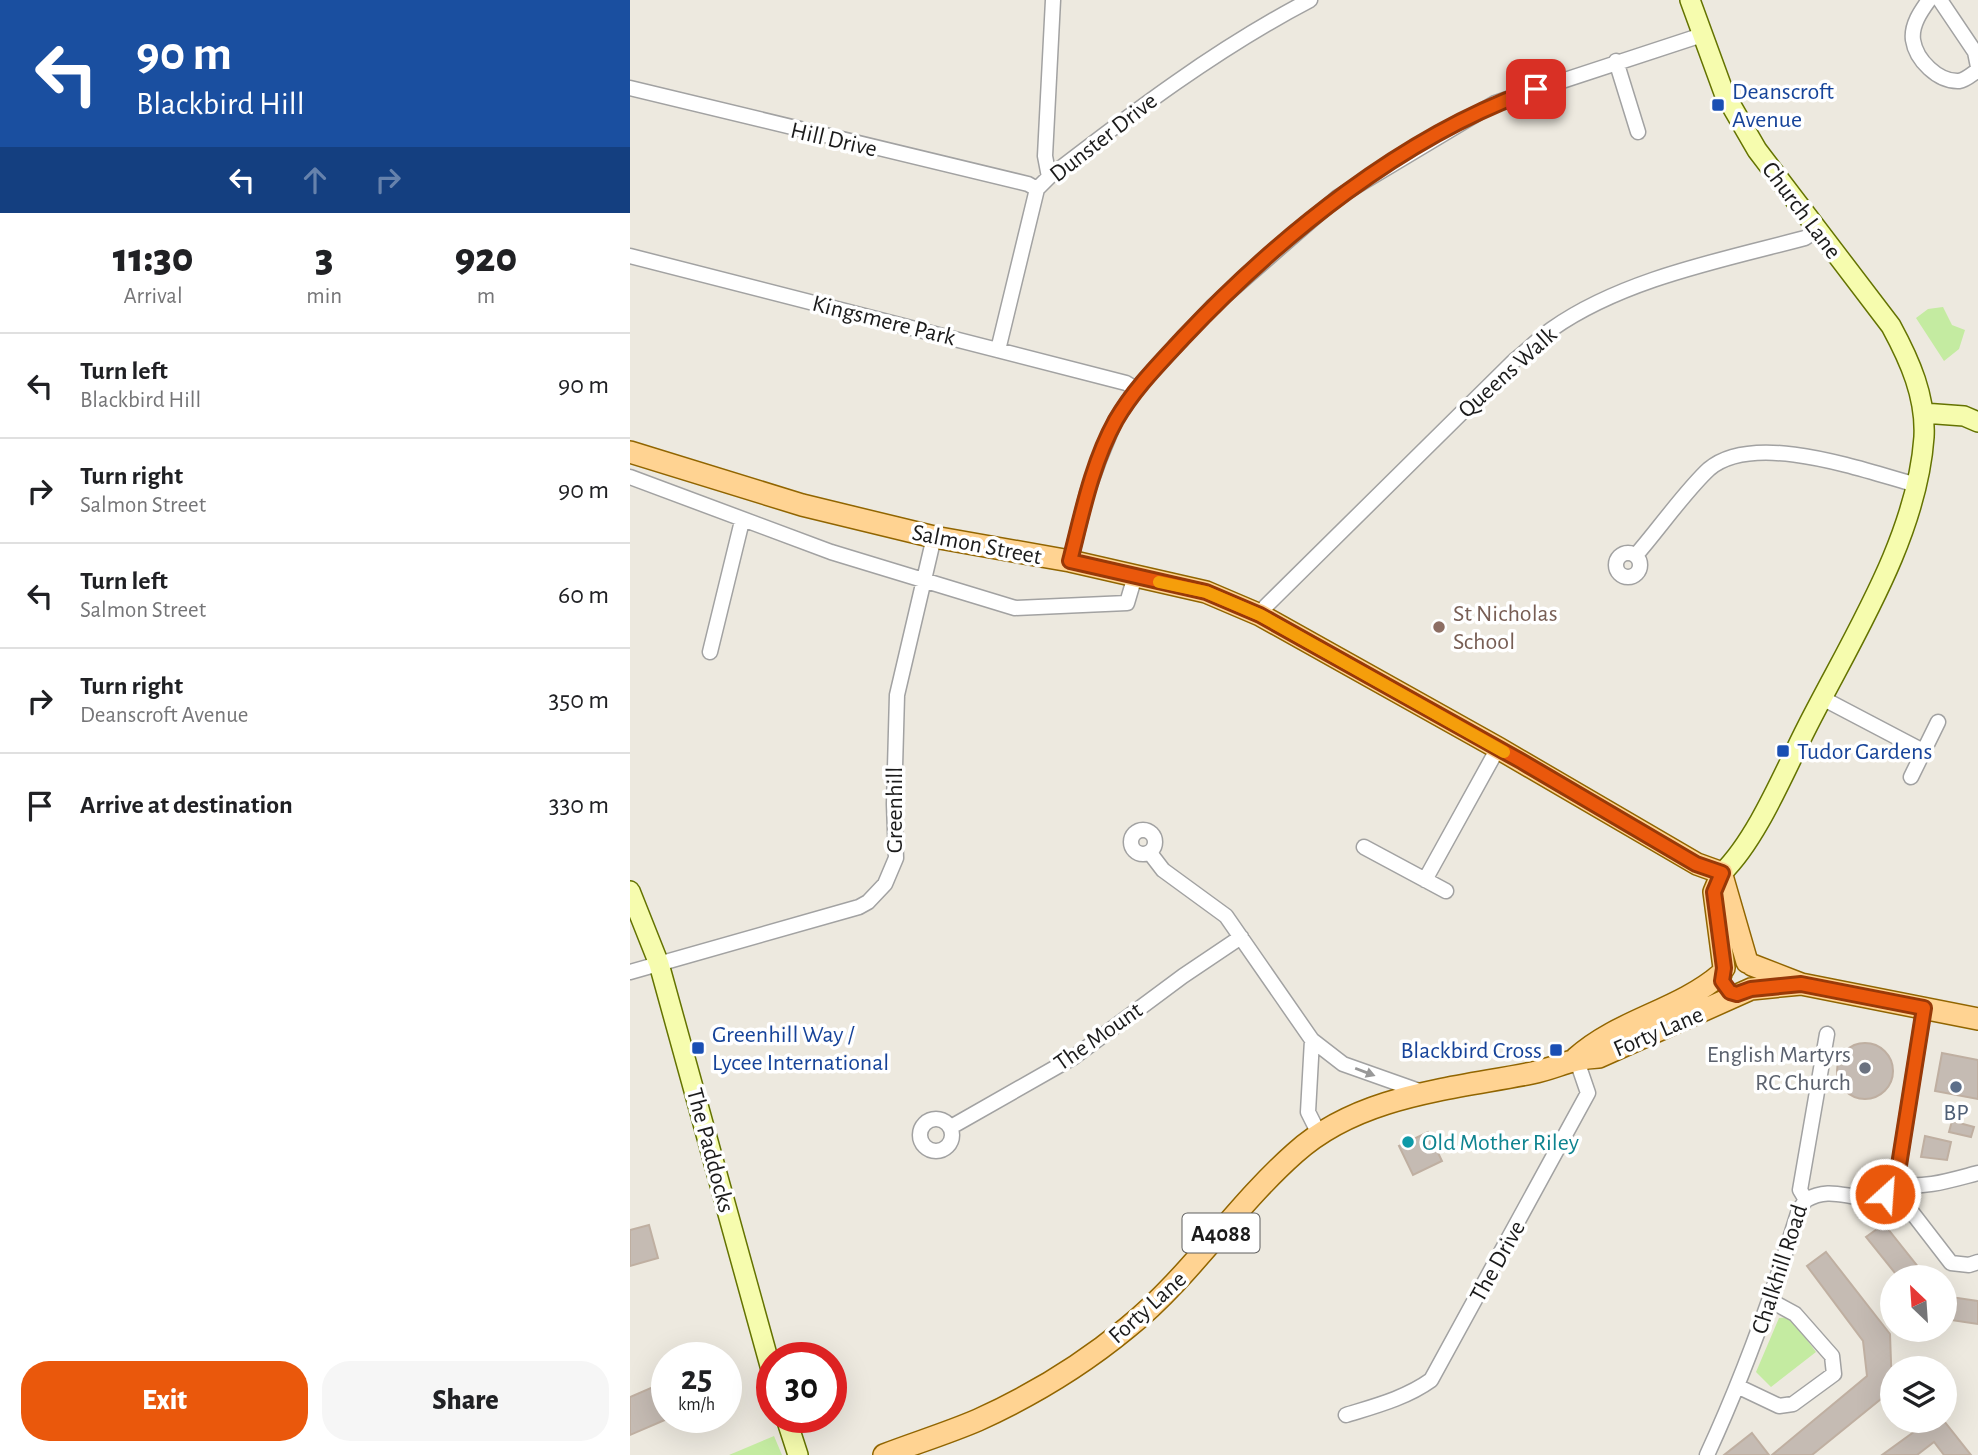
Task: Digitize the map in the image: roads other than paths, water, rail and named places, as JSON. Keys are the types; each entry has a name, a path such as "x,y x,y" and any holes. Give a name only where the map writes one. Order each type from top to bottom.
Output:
{"main road":[{"name":"Church Lane","path":"1690,0 1724,93 1757,150 1891,326 1911,364 1923,413"},
{"path":"1722,873 1749,964 1756,977 1744,992 1724,987 1714,892 1722,873 1737,859 1887,568 1917,485 1924,436 1923,413 1964,416 1978,422"},
{"name":"Salmon Street","path":"630,452 803,505 934,537 1070,561 1206,592 1260,615 1498,748 1696,864 1722,873"},
{"name":"The Paddocks","path":"630,891 659,964 763,1342"},
{"path":"1723,971 1735,960 1749,964"},
{"name":"A4088","path":"1749,964 1801,984 1978,1019"},
{"name":"Forty Lane","path":"1576,1058 1594,1041 1689,997 1723,971"},
{"name":"A4088","path":"1744,992 1801,984"},
{"name":"Forty Lane","path":"884,1455 978,1420 1047,1384 1089,1356 1157,1302 1197,1262 1295,1152 1319,1134 1375,1106 1425,1093 1543,1071 1576,1058 1598,1057 1744,992"},
{"path":"791,1433 798,1455"}],"street":[{"path":"1049,177 1045,156 1053,0"},
{"path":"1929,0 1915,24 1913,41 1924,63 1939,77 1959,80 1978,69 1975,52 1940,0"},
{"name":"Dunster Drive","path":"998,350 1037,189 1150,99 1218,54 1307,1"},
{"path":"1070,561 1098,460 1115,421 1136,389 1212,307 1338,197 1413,149 1494,103 1702,35"},
{"path":"1616,61 1638,131"},
{"name":"Hill Drive","path":"630,88 1028,184 1037,189"},
{"name":"Queens Walk","path":"1260,615 1453,421 1553,328 1607,298 1699,265 1805,238 1817,230"},
{"name":"Kingsmere Park","path":"630,256 1126,383 1136,389"},
{"path":"1636,555 1709,470 1725,459 1746,452 1801,456 1917,485"},
{"name":"Salmon Street","path":"630,477 831,552 1015,608 1127,603 1135,576"},
{"path":"710,652 742,520"},
{"name":"Greenhill","path":"630,972 859,907 869,902 885,884 897,858 894,804 897,695 934,537"},
{"path":"1822,698 1923,751"},
{"path":"1911,777 1938,722"},
{"path":"1425,880 1498,748"},
{"path":"1364,848 1446,891"},
{"path":"1150,853 1163,870 1226,916 1312,1040 1343,1064 1425,1093"},
{"name":"The Mount","path":"951,1127 1074,1057 1183,976 1241,937"},
{"path":"1805,1200 1826,1192 1870,1199 1885,1194 1896,1184 1924,1008"},
{"name":"Chalkhill Road","path":"1707,1455 1739,1388 1771,1301 1798,1210 1805,1200 1800,1190 1827,1034"},
{"path":"1312,1040 1308,1112 1319,1134"},
{"name":"The Drive","path":"1346,1415 1418,1389 1431,1380 1588,1093 1576,1058"},
{"path":"1896,1184 1934,1184 1978,1173"},
{"path":"1907,1206 1951,1262 1969,1265 1978,1262"},
{"path":"1739,1388 1779,1406 1793,1404 1834,1374 1832,1356 1795,1314 1771,1301"}],"place":[{"name":"Deanscroft Avenue","path":"1718,105"},
{"name":"St Nicholas School","path":"1439,627"},
{"name":"Tudor Gardens","path":"1783,751"},
{"name":"Greenhill Way / Lycee International","path":"698,1048"},
{"name":"Blackbird Cross","path":"1556,1050"},
{"name":"English Martyrs RC Church","path":"1865,1068"},
{"name":"BP","path":"1956,1087"},
{"name":"Old Mother Riley","path":"1408,1142"}]}
